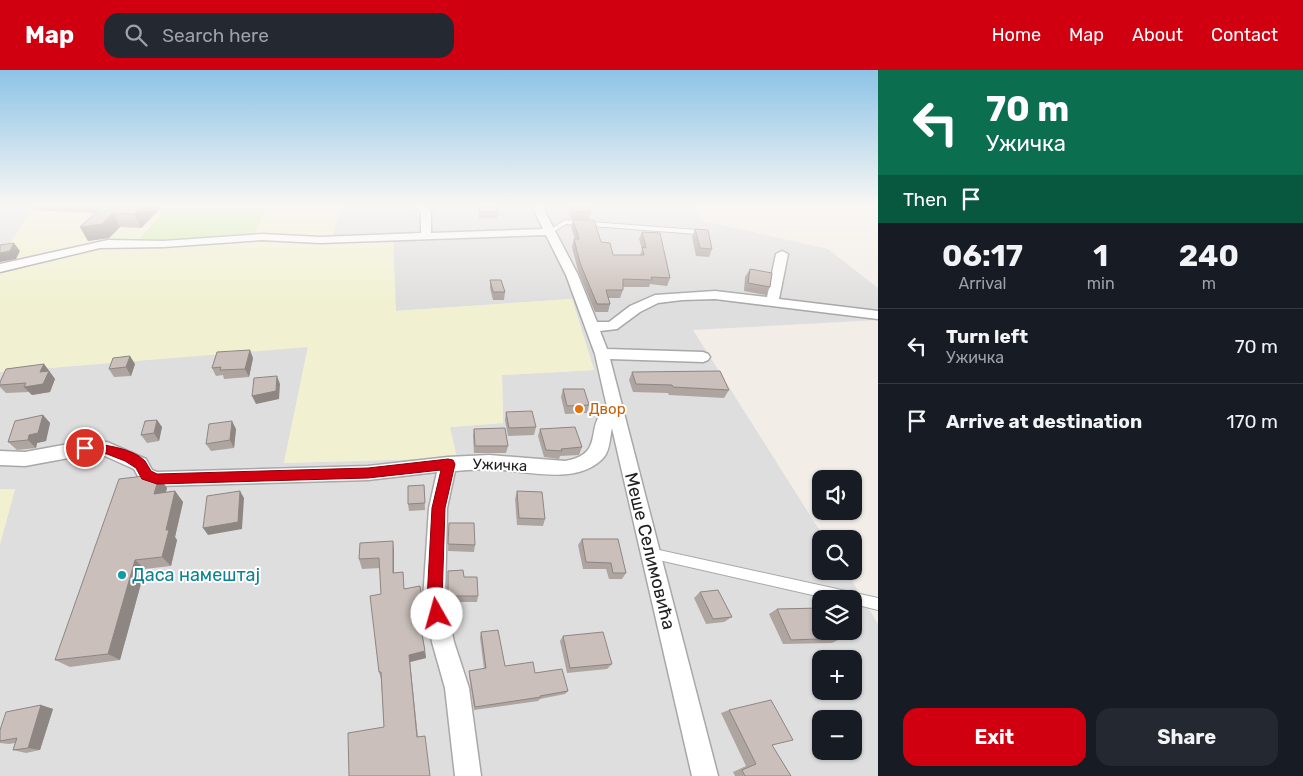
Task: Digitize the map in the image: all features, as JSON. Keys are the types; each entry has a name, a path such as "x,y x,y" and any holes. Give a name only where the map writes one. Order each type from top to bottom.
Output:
{"street":[{"path":"0,268 120,243 162,244 234,239"},
{"path":"313,239 348,239"},
{"name":"Меше Селимовића","path":"554,239 572,275 602,354 705,776"},
{"path":"772,302 782,254"},
{"path":"593,327 612,326 635,309 655,299 682,296 715,295 874,314"},
{"path":"602,354 703,357"},
{"name":"Ужичка","path":"0,458 25,459 85,448 107,450 140,464 146,475 157,479 368,473 448,464 489,462 566,468 582,465 598,452 606,417 616,409"},
{"path":"448,464 438,508 434,600 443,642 458,688 468,776"}],"lane":[{"path":"650,553 878,604"}],"shaded area":[{"path":"0,239 341,239 0,265"},
{"path":"393,239 783,239 828,249 878,288 878,320 693,330 819,530 812,530 812,580 851,580 857,590 812,590 812,640 862,640 862,598 878,624 878,776 0,776 0,544 15,489 0,489 0,372 308,346 284,463 456,458 449,427 503,423 502,375 594,370 572,299 395,311"}],"green space":[{"path":"13,239 393,239 396,311 572,299 594,370 502,375 503,423 450,427 457,458 284,463 308,347 0,372 0,260"},
{"path":"139,239 205,239 180,241"},
{"path":"0,489 15,489 0,544"}],"building":[{"path":"574,239 600,239 601,242 610,243 613,255 644,255 642,247 646,248 644,239 661,239 670,278 651,277 652,280 623,279 623,290 606,290 610,304 597,304 580,263"},
{"path":"698,239 710,239 712,249 700,248"},
{"path":"14,243 10,251 0,253 0,245"},
{"path":"750,269 772,273 770,287 748,283"},
{"path":"490,280 501,280 505,292 493,292"},
{"path":"250,350 245,369 220,370 221,367 212,368 217,352"},
{"path":"130,356 126,367 109,369 113,358"},
{"path":"44,364 40,372 49,371 43,384 24,387 26,383 0,385 6,369"},
{"path":"720,371 729,390 636,384 632,372"},
{"path":"277,376 276,391 252,396 254,378"},
{"path":"563,389 584,389 589,405 567,406"},
{"path":"532,411 536,427 509,428 506,412"},
{"path":"43,415 38,433 29,435 28,440 8,442 15,421"},
{"path":"157,420 154,433 141,435 145,421"},
{"path":"232,421 230,440 206,444 209,424"},
{"path":"575,427 582,447 561,449 562,451 546,450 540,429"},
{"path":"505,428 508,446 475,446 474,429"},
{"name":"Даса намештај","path":"144,476 159,477 154,494 175,491 166,530 169,530 162,557 135,560 108,654 55,660 119,479"},
{"path":"424,485 425,503 408,504 408,486"},
{"path":"240,491 238,522 203,528 207,496"},
{"path":"517,491 542,492 545,519 519,518"},
{"path":"449,523 474,523 475,545 448,544"},
{"path":"582,539 618,539 626,573 613,573 611,563 586,562"},
{"path":"393,541 393,573 403,572 404,589 420,586 426,622 420,623 425,651 409,655 417,737 425,736 430,776 349,776 348,733 384,727 381,672 379,672 370,596 381,594 379,558 359,559 360,543"},
{"path":"463,570 464,577 477,577 478,596 448,596 448,571"},
{"path":"718,590 732,617 713,619 700,592"},
{"path":"812,608 812,639 791,640 777,609"},
{"path":"498,630 505,666 533,662 535,673 562,669 568,691 475,707 469,671 486,668 481,632"},
{"path":"603,632 612,664 570,668 563,636"},
{"path":"771,700 793,740 772,745 791,776 745,776 742,770 756,764 729,710"},
{"path":"41,705 28,748 13,750 17,738 0,741 0,730 6,712"}],"place":[{"name":"Двор","path":"579,409"},
{"name":"Даса намештај","path":"122,575"}],"route":[{"path":"85,448 107,450 130,458 140,464 146,475 157,479 368,473 448,464 438,508 434,600 437,614"}]}
